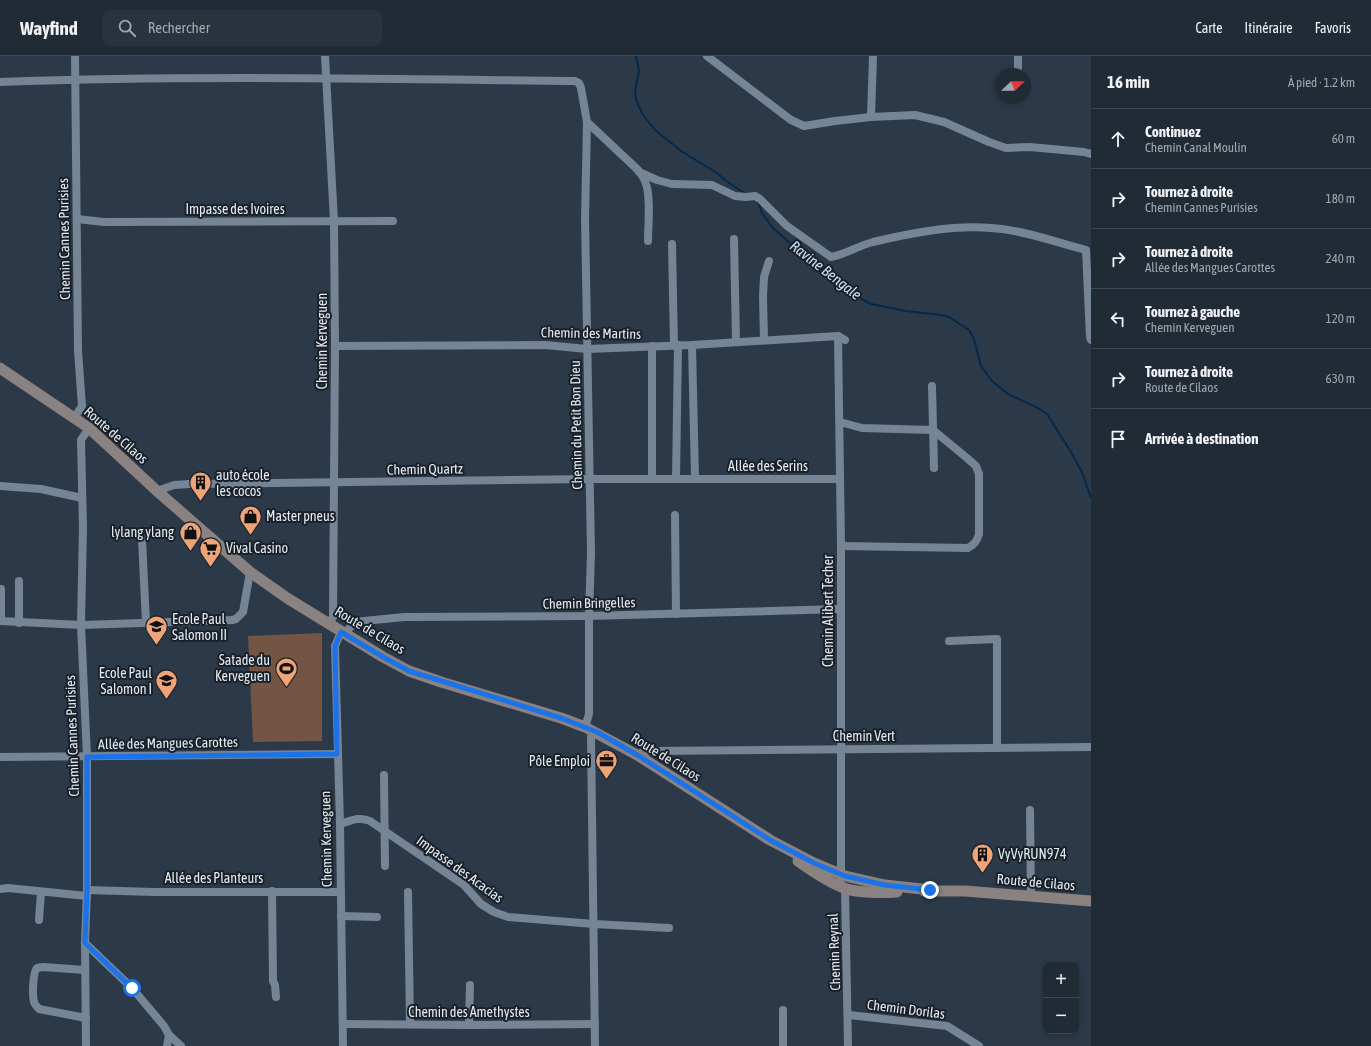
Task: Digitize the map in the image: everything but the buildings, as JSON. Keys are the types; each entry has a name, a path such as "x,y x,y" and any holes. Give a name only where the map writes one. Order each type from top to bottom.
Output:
{"main road":[{"name":"Route de Cilaos","path":"0,368 89,428 157,491 250,572 343,633 409,671 561,718 588,728 639,756 770,840 812,871 843,888 875,892 894,889 965,891 1091,901"},
{"name":"Route de Cilaos","path":"770,840 814,863 842,875 894,889"}],"street":[{"name":"Chemin Cannes Purisies","path":"74,418 82,406 78,351 75,56"},
{"name":"Chemin Kerveguen","path":"325,56 334,221 335,346 333,617 330,624"},
{"path":"707,56 791,120 804,126 871,117 915,115 944,122 1006,148 1030,147 1091,154"},
{"path":"871,117 873,56"},
{"path":"1018,56 1018,68"},
{"path":"0,82 75,79 325,78"},
{"name":"Chemin du Petit Bon Dieu","path":"325,78 574,81 579,83 581,88 587,122 585,219 591,553 588,728 591,738 595,1046"},
{"path":"587,122 639,172 646,184 648,195 648,241"},
{"path":"639,172 672,184 712,185 735,196 755,196 760,198 787,226 831,257 841,255 857,247 892,238 934,230 965,228 1009,230 1086,250 1091,340"},
{"name":"Impasse des Ivoires","path":"76,219 104,222 393,221"},
{"path":"734,239 736,342"},
{"path":"672,244 676,345 676,479"},
{"path":"764,340 764,277 769,261"},
{"name":"Chemin des Martins","path":"335,346 545,345 588,348 842,338"},
{"name":"Chemin Alibert Techer","path":"842,338 840,480 843,888"},
{"path":"692,344 695,479"},
{"path":"652,346 652,479"},
{"path":"932,386 934,468"},
{"path":"840,422 856,427 870,429 933,430 976,466 980,474 978,541 968,548 841,546"},
{"name":"Chemin Cannes Purisies","path":"86,1046 85,943 87,893 87,757 81,625 81,440 89,428"},
{"name":"Chemin Quartz","path":"157,491 174,485 189,484 695,479"},
{"name":"Allée des Serins","path":"695,479 840,480"},
{"path":"0,486 41,489 82,498"},
{"path":"675,515 676,614"},
{"path":"142,539 146,623"},
{"path":"1,588 0,621 81,625 227,621 236,619 243,612 250,572"},
{"path":"19,580 19,623"},
{"name":"Chemin Bringelles","path":"343,633 354,622 404,617 589,616 841,609"},
{"name":"Chemin Kerveguen","path":"343,633 335,646 340,824 343,1046"},
{"path":"948,640 997,639 997,748"},
{"name":"Chemin Vert","path":"639,756 641,753 650,751 1091,748"},
{"name":"Allée des Mangues Carottes","path":"0,757 337,754"},
{"path":"384,775 385,866"},
{"path":"1030,810 1031,896"},
{"name":"Impasse des Acacias","path":"340,824 362,818 370,821 464,885 481,904 494,912 508,917 669,928"},
{"name":"Allée des Planteurs","path":"0,889 8,888 41,892 87,893 272,891 340,892"},
{"name":"Chemin Reynal","path":"843,888 849,1016 848,1046"},
{"path":"272,891 273,980 276,985 276,997"},
{"path":"39,920 41,892"},
{"path":"408,892 410,1024"},
{"path":"341,916 377,917"},
{"path":"85,943 132,988 164,1026 169,1035 181,1046"},
{"path":"85,970 43,967 37,968 34,972 34,1000 39,1009 86,1018"},
{"path":"469,1025 470,985"},
{"path":"783,1010 783,1046"},
{"name":"Chemin Dorilas","path":"849,1016 947,1026 979,1046"},
{"name":"Chemin des Amethystes","path":"343,1024 595,1024"},
{"path":"167,1046 169,1035"}],"shaded area":[{"name":"Satade du Kerveguen","path":"322,633 322,741 253,742 248,636"}],"waterway":[{"name":"Ravine Bengale","path":"636,56 639,70 635,92 636,100 643,115 655,130 681,151 717,173 744,193"},
{"name":"Ravine Bengale","path":"758,202 762,213 773,228 808,259 863,300 871,304 906,311 942,315 949,317 969,330 974,339 981,366 992,381 1008,394 1038,408 1047,414 1082,472 1091,498"}],"place":[{"name":"auto école les cocos","path":"201,502"},
{"name":"Master pneus","path":"250,536"},
{"name":"lylang ylang","path":"190,552"},
{"name":"Vival Casino","path":"211,568"},
{"name":"Ecole Paul Salomon II","path":"156,646"},
{"name":"Satade du Kerveguen","path":"286,688"},
{"name":"Ecole Paul Salomon I","path":"167,700"},
{"name":"Pôle Emploi","path":"606,780"},
{"name":"VyVyRUN974","path":"983,874"}],"route":[{"path":"132,988 85,943 87,890 87,757 337,754 335,646 341,632 409,671 561,718 597,732 639,756 781,847 814,863 845,876 885,885 930,890"}]}
